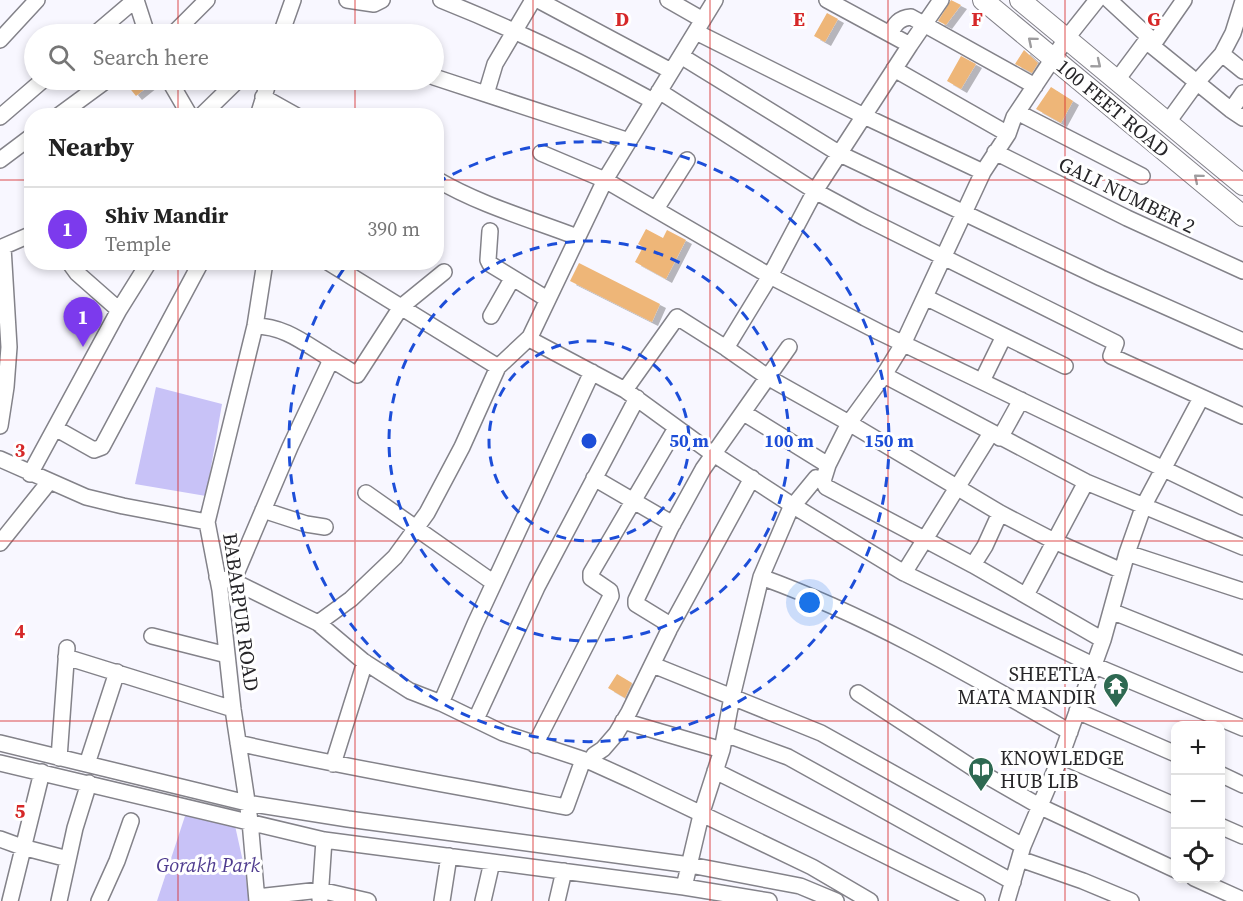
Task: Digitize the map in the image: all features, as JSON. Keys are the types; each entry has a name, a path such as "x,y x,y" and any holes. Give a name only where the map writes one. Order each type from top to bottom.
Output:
{"main road":[{"name":"100 FEET ROAD","path":"983,0 1243,216"},
{"name":"100 FEET ROAD","path":"1024,1 1066,39 1243,185"}],"street":[{"path":"0,40 38,0"},
{"path":"107,24 135,0 143,24"},
{"path":"182,24 207,0"},
{"path":"289,24 293,0"},
{"path":"347,0 374,4 382,0"},
{"path":"441,0 514,30 600,72 656,96 815,191 1116,343 1111,356 1243,416"},
{"path":"486,94 495,64 533,0"},
{"path":"538,0 671,71"},
{"path":"668,0 700,26 864,116 983,172"},
{"path":"318,623 368,583 395,557 416,529 462,447 498,367 530,337 605,180 715,0"},
{"path":"827,0 910,45"},
{"path":"726,348 770,276 815,191 941,0"},
{"path":"823,481 828,465 849,423 884,375 903,344 983,172 1008,134 1014,117 1066,39 1097,0"},
{"path":"1109,0 1149,37 1149,43"},
{"path":"1117,80 1184,0"},
{"path":"1168,122 1197,82 1222,54 1233,33 1243,1"},
{"path":"890,34 898,21 911,17 1035,86"},
{"path":"1149,43 1237,114 1243,93"},
{"path":"1222,54 1243,71"},
{"path":"681,56 840,154 1101,278 1243,341"},
{"path":"894,69 1008,134"},
{"path":"444,80 629,141"},
{"path":"0,117 31,90"},
{"path":"69,108 93,90"},
{"path":"176,90 186,108"},
{"path":"209,108 228,90"},
{"path":"260,108 265,90"},
{"path":"263,97 283,108"},
{"path":"1018,113 1142,176"},
{"path":"0,160 24,142"},
{"name":"GALI NUMBER 2","path":"995,152 1243,272"},
{"path":"541,153 605,180 770,276 903,344 1243,507"},
{"path":"656,209 687,160"},
{"path":"444,184 491,206 577,237"},
{"path":"490,231 488,260 512,279 547,299"},
{"path":"0,426 9,347 2,248 24,238"},
{"path":"74,270 119,310"},
{"path":"30,474 119,310 144,270"},
{"path":"55,428 94,450 102,447 197,270"},
{"name":"BABARPUR ROAD","path":"257,899 248,803 233,709 218,577 207,522 255,326 264,270"},
{"path":"341,270 498,367"},
{"path":"255,326 276,327 285,331 357,375 401,307 444,272"},
{"path":"491,316 512,279"},
{"path":"925,297 1065,366"},
{"path":"476,719 519,622 594,478 631,394 676,318 680,318 769,378 1000,513 1054,541 1122,571"},
{"path":"982,381 1004,336"},
{"path":"530,337 533,341 631,394 676,428 792,506 904,573 1093,665 1243,728"},
{"path":"670,628 635,603 673,524 713,453 744,413 789,347"},
{"path":"233,581 329,366 328,358"},
{"path":"441,703 592,372"},
{"path":"884,375 1086,482 1243,547"},
{"path":"1007,901 1021,853 1061,756 1103,639 1127,553 1144,505 1201,398"},
{"path":"904,573 957,488 1021,400"},
{"path":"744,413 828,465"},
{"path":"535,745 610,600 610,591 593,580 591,573 676,428"},
{"path":"0,459 86,497 207,522"},
{"path":"594,478 673,524"},
{"path":"238,743 333,764 566,807 587,761 603,748 619,728 670,628 752,478"},
{"path":"687,892 690,865 702,815 722,750 732,697 761,577 792,506 816,478 823,481 826,487 926,539 1103,639"},
{"path":"0,543 49,482"},
{"path":"1026,595 1086,482"},
{"path":"366,493 494,583"},
{"path":"263,510 306,524 325,527"},
{"path":"973,566 986,546 1000,513"},
{"path":"1127,553 1243,591"},
{"path":"218,577 233,581 318,623 364,662 410,691 535,745 587,761 812,867 870,901"},
{"path":"761,577 888,633 984,683 1070,732"},
{"path":"1111,611 1243,664"},
{"path":"152,636 227,656"},
{"path":"59,758 67,652 117,672 233,709"},
{"path":"333,764 364,662"},
{"path":"653,665 821,733 1021,853 1131,901"},
{"path":"87,764 117,672"},
{"path":"858,693 973,768 1041,807 1171,868"},
{"path":"1077,711 1171,752"},
{"path":"619,728 722,750"},
{"path":"725,734 788,757 1013,882"},
{"path":"0,743 248,803 348,819 690,865 800,886 836,901"},
{"path":"1061,756 1171,804"},
{"path":"0,763 324,840 564,871 721,897 769,901"},
{"path":"715,771 977,901"},
{"path":"10,901 42,772"},
{"path":"1223,775 1243,785"},
{"path":"59,901 75,828 89,783"},
{"path":"99,901 117,861 131,821"},
{"path":"1225,828 1243,836"},
{"path":"0,839 68,859"},
{"path":"320,896 324,840"},
{"path":"442,901 449,856"},
{"path":"483,901 492,862"},
{"path":"557,901 564,871"},
{"path":"1203,883 1243,900"},
{"path":"257,899 320,896 368,901"}],"green space":[{"path":"156,387 222,404 206,496 135,484"},
{"name":"Gorakh Park","path":"186,813 234,821 249,901 157,901"}],"building":[{"path":"951,0 961,5 946,25 938,21"},
{"path":"827,13 838,19 825,42 814,36"},
{"path":"1024,50 1038,63 1032,73 1015,64"},
{"path":"961,56 976,64 961,89 947,81"},
{"path":"1051,87 1073,101 1061,123 1036,109"},
{"path":"131,90 144,90 136,96"},
{"path":"646,229 663,238 667,230 686,240 666,279 635,262 643,247 638,244"},
{"path":"579,263 660,304 652,322 570,281"},
{"path":"617,674 632,683 625,698 608,688"}],"place":[{"name":"Shiv Mandir","path":"83,347"},
{"name":"SHEETLA MATA MANDIR","path":"1116,709"},
{"name":"KNOWLEDGE HUB LIB","path":"981,793"}]}
